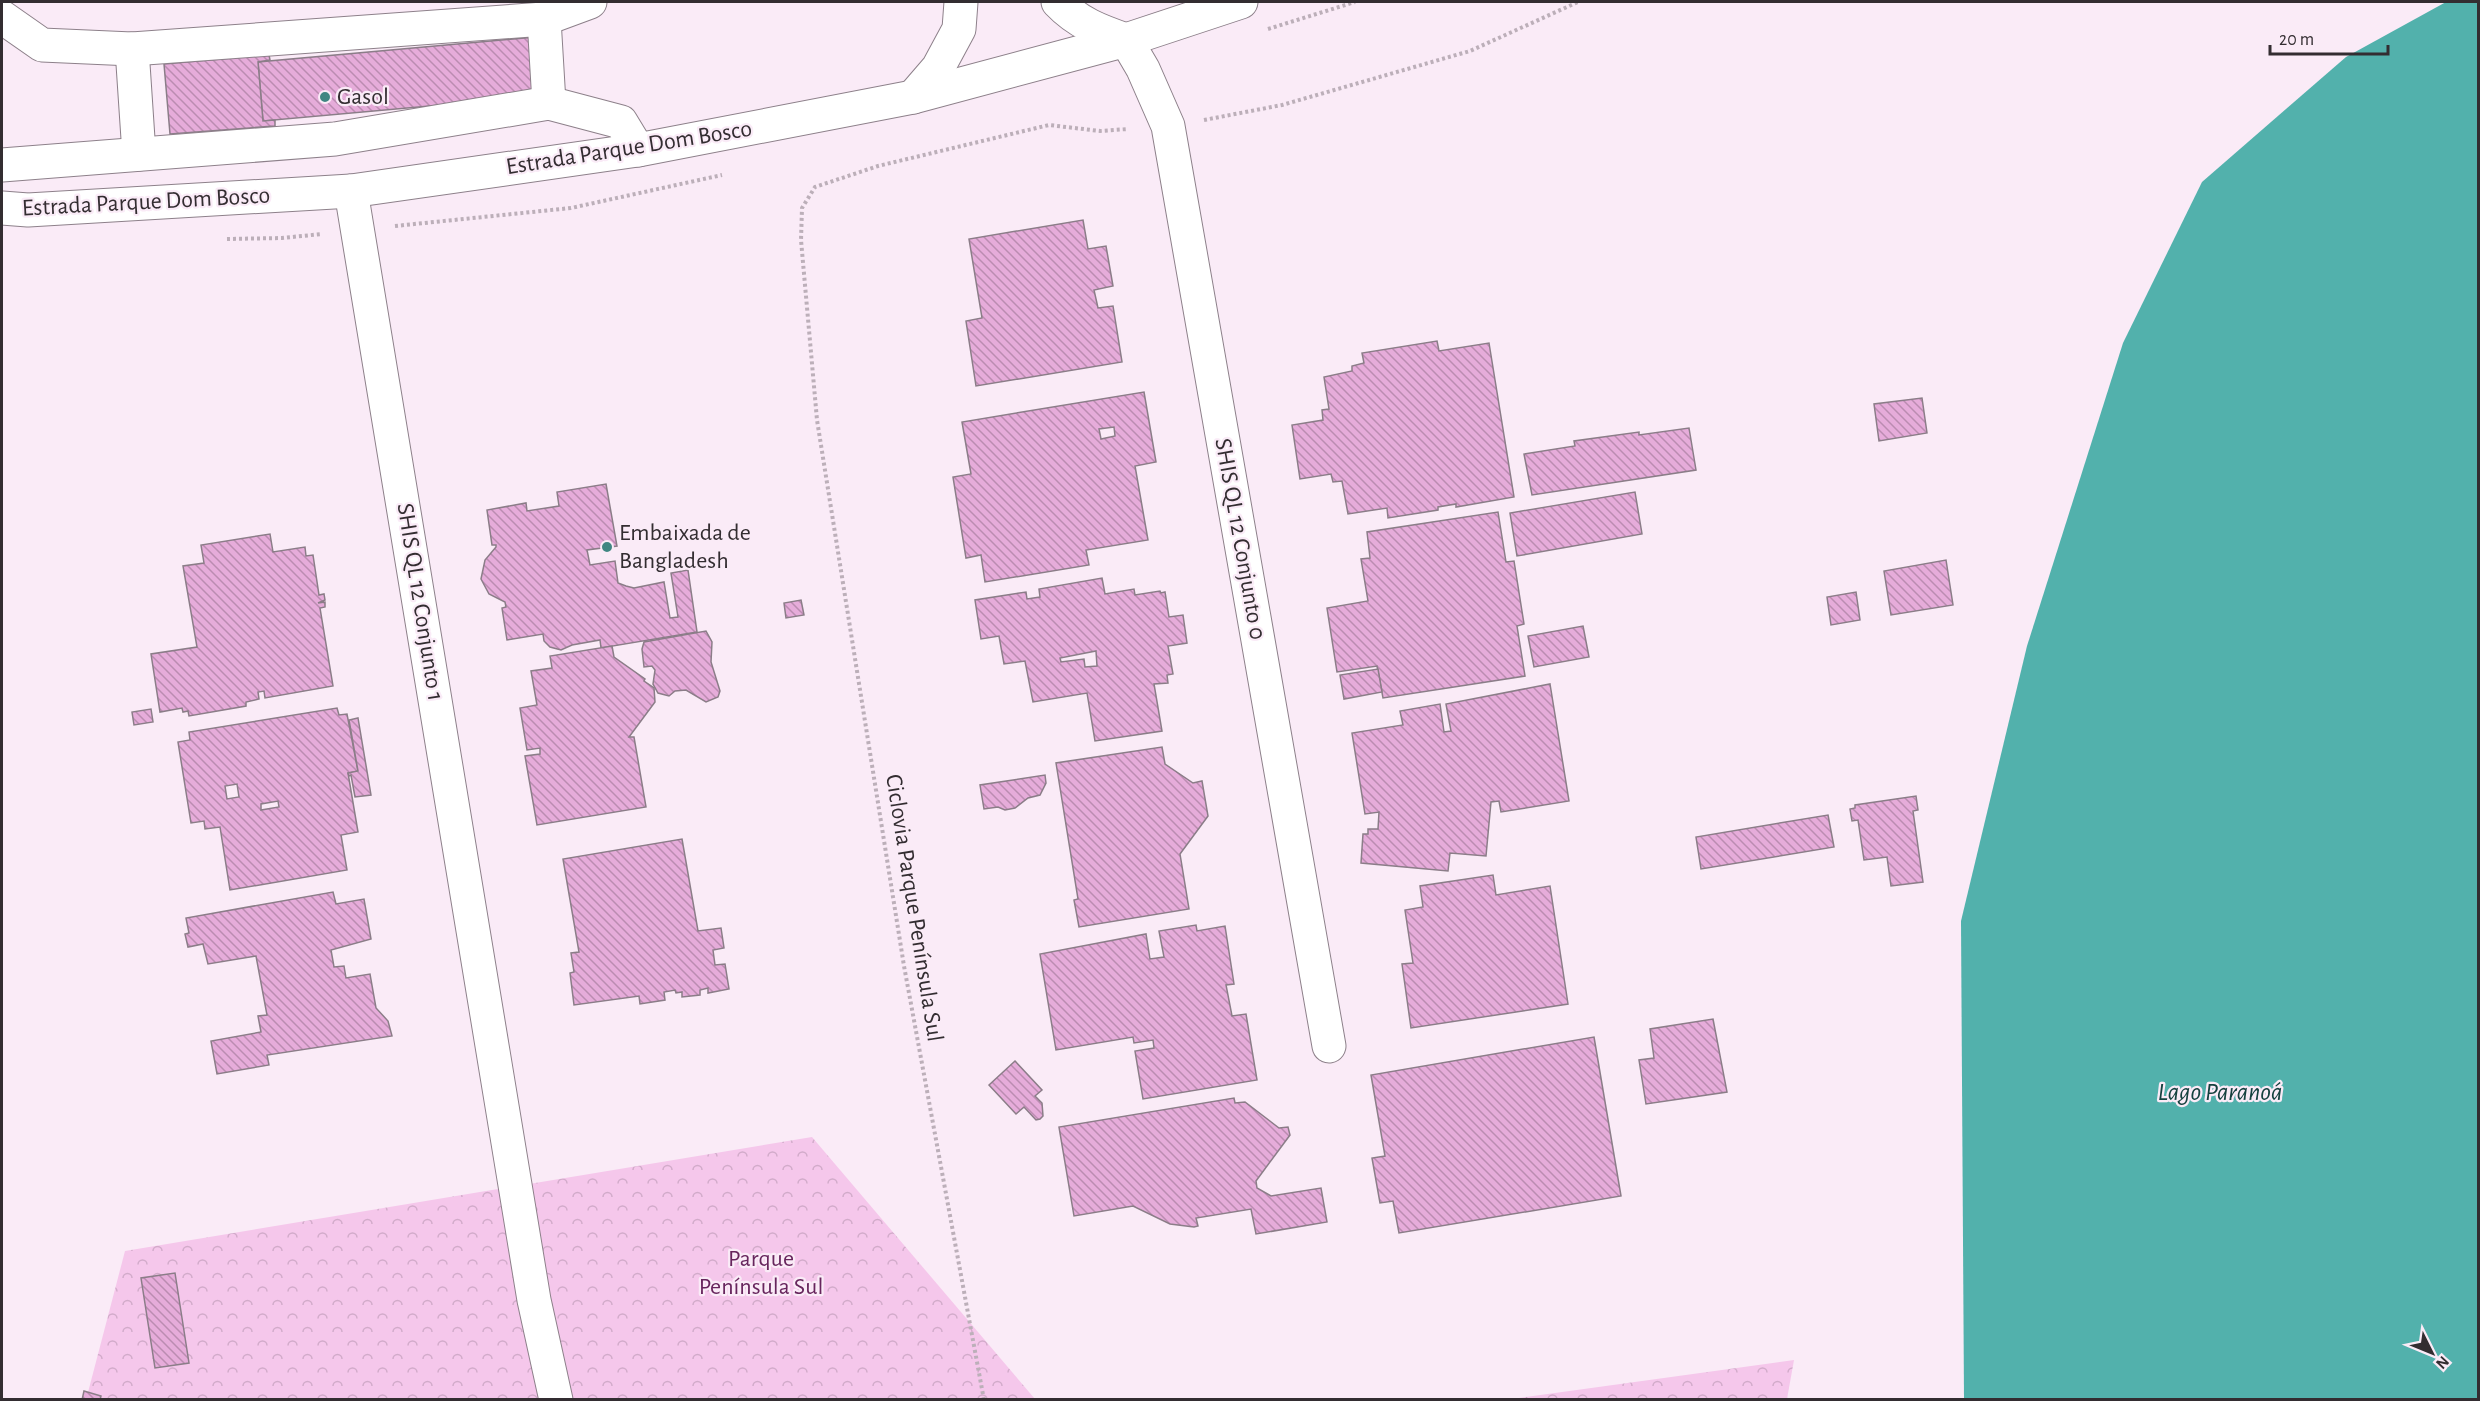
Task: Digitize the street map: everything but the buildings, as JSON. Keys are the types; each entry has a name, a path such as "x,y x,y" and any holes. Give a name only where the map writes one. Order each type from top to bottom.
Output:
{"street":[{"path":"2,17 42,45 132,49 544,19 590,2"},
{"path":"913,97 938,68 959,29 961,2"},
{"path":"1058,2 1090,28 1126,40"},
{"name":"Estrada Parque Dom Bosco","path":"2,208 40,209 351,191 638,150 913,97 1126,40 1241,2"},
{"path":"544,19 549,103"},
{"name":"SHIS QL 12 Conjunto 0","path":"1126,40 1143,69 1168,126 1329,1046"},
{"path":"132,49 139,154"},
{"path":"2,165 335,139 549,103 621,122 638,150"},
{"name":"SHIS QL 12 Conjunto 1","path":"351,191 534,1300 556,1400"}],"path":[{"name":"Ciclovia Parque Península Sul","path":"984,1400 904,966 817,420 801,240 802,207 815,187 878,166 1049,125 1100,131 1168,126 1282,105 1470,51 1578,2"}],"green space":[{"name":"Parque Península Sul","path":"812,1137 1035,1399 86,1400 125,1251"},
{"path":"1794,1360 1787,1399 1512,1399"}],"water":[{"name":"Lago Paranoá","path":"2446,2 2478,2 2478,1399 1964,1399 1961,921 2027,646 2123,343 2202,182 2346,57"}],"place":[{"name":"Gasol","path":"325,97"},
{"name":"Embaixada de Bangladesh","path":"607,547"}]}
